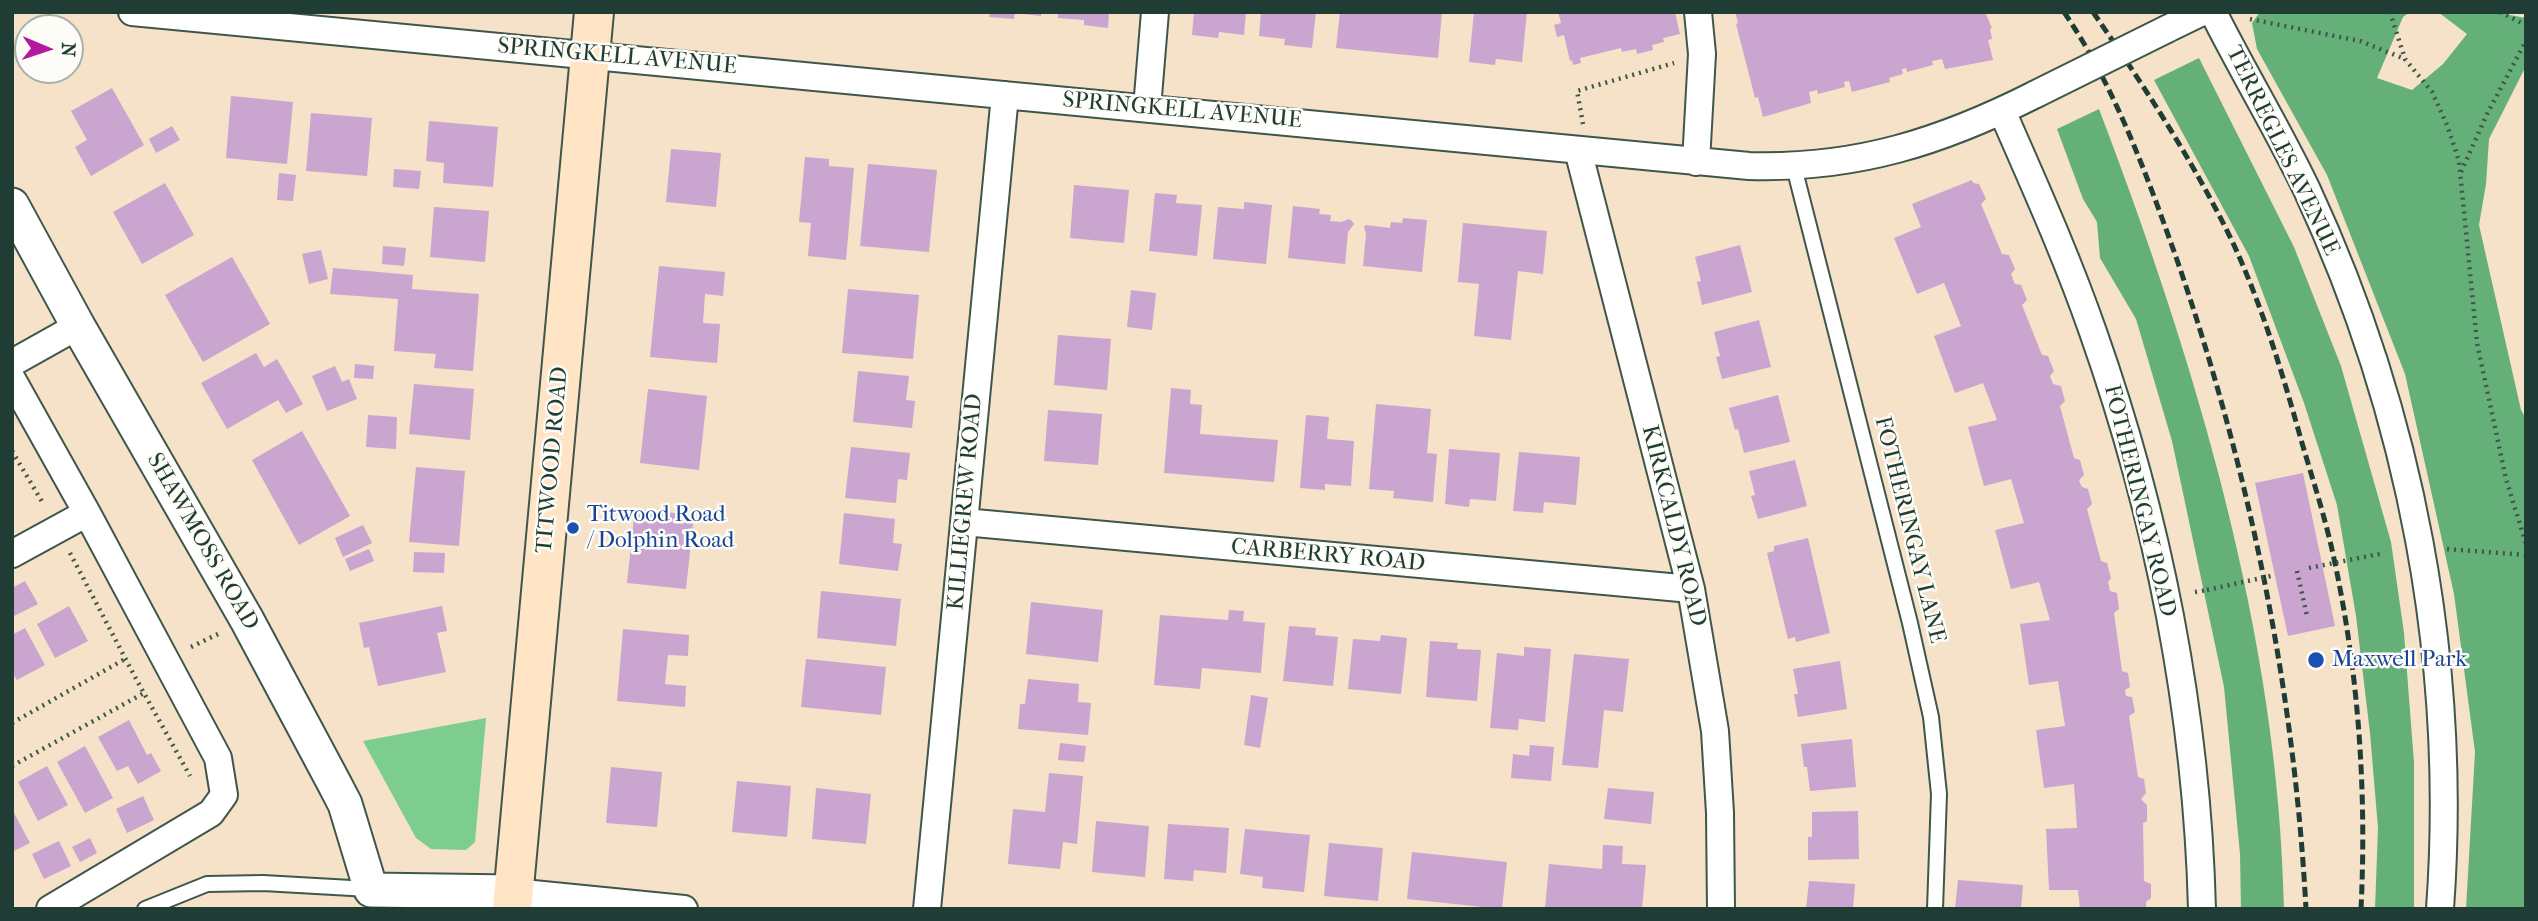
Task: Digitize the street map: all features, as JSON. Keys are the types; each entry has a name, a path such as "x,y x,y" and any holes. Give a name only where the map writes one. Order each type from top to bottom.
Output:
{"main road":[{"name":"TITWOOD ROAD","path":"512,900 594,12"}],"street":[{"name":"SPRINGKELL AVENUE","path":"132,12 1696,162 1794,167 1893,151 1947,135 2202,12"},
{"path":"1147,108 1155,12"},
{"path":"1696,162 1702,54 1698,12"},
{"name":"TERREGLES AVENUE","path":"2213,12 2306,188 2337,261 2380,379 2395,432 2421,547 2435,640 2444,752 2445,828 2440,909"},
{"name":"KILLIEGREW ROAD","path":"928,909 1005,94"},
{"name":"FOTHERINGAY ROAD","path":"2001,111 2059,240 2094,333 2122,421 2153,538 2169,611 2191,754 2199,834 2202,909"},
{"name":"KIRKCALDY ROAD","path":"1584,150 1691,589 1715,731 1720,813 1721,909"},
{"name":"SHAWMOSS ROAD","path":"12,205 78,326 247,620 345,804 372,899"},
{"path":"12,363 78,326"},
{"path":"12,379 218,758 224,794 211,813 50,909"},
{"path":"12,554 87,513"},
{"name":"CARBERRY ROAD","path":"964,522 1691,589"},
{"path":"372,899 512,900 684,909"}],"lane":[{"name":"FOTHERINGAY LANE","path":"1794,167 1910,623 1931,716 1940,794 1935,909"},
{"path":"145,909 207,884 263,883 372,899"}],"path":[{"path":"2390,12 2405,59 2432,92 2440,108 2461,173 2477,343 2506,479 2526,544"},
{"path":"2500,12 2526,25"},
{"path":"2245,18 2360,41 2405,59"},
{"path":"2461,173 2502,84 2526,41"},
{"path":"1584,150 1577,91 1702,54"},
{"path":"12,451 211,813"},
{"path":"2309,568 2421,547 2526,555"},
{"path":"2297,570 2307,616"},
{"path":"2207,590 2275,575"},
{"path":"12,723 125,659"},
{"path":"12,766 144,693"}],"green space":[{"name":"Maxwell Park","path":"2260,12 2410,12 2403,17 2377,78 2412,90 2443,64 2467,34 2438,12 2494,12 2526,18 2526,66 2489,139 2486,184 2479,225 2521,410 2526,419 2526,909 2466,909 2475,752 2454,594 2405,374 2327,175 2257,49 2252,23"},
{"path":"2199,58 2294,247 2341,366 2391,542 2404,633 2414,763 2414,909 2375,909 2378,828 2370,733 2356,616 2337,505 2304,403 2249,256 2154,80"},
{"path":"2099,109 2168,302 2226,502 2249,603 2266,705 2279,807 2284,909 2241,909 2240,854 2224,687 2172,441 2136,319 2100,258 2097,222 2083,199 2057,129"},
{"path":"486,718 475,842 466,850 431,849 416,838 363,741"}],"building":[{"path":"990,12 1015,12 1014,19 989,17"},
{"path":"1041,12 1041,16 1023,14"},
{"path":"1058,12 1109,12 1108,28 1084,25 1084,20 1058,18"},
{"path":"1194,12 1246,12 1244,35 1219,32 1218,38 1192,35"},
{"path":"1261,12 1316,12 1312,48 1284,45 1285,39 1259,36"},
{"path":"1340,12 1442,12 1438,58 1336,48"},
{"path":"1474,12 1527,12 1522,62 1496,59 1495,65 1469,62"},
{"path":"1558,12 1675,12 1680,34 1663,38 1664,42 1652,45 1653,50 1637,54 1636,49 1622,52 1621,48 1580,58 1581,63 1573,65 1564,35 1557,37 1554,25 1561,23"},
{"path":"1735,12 1985,12 1992,28 1992,39 1988,40 1993,60 1945,69 1942,59 1932,61 1933,65 1907,72 1906,68 1902,69 1903,74 1889,78 1890,82 1852,92 1849,81 1844,82 1845,87 1818,94 1817,90 1809,92 1811,103 1763,117 1758,97 1755,98"},
{"path":"112,88 144,145 91,176 75,147 87,140 71,111"},
{"path":"231,96 293,102 287,164 226,158"},
{"path":"311,113 372,118 367,176 306,171"},
{"path":"429,121 498,127 493,187 443,183 444,163 426,161"},
{"path":"172,126 180,140 156,153 149,139"},
{"path":"671,149 721,153 716,207 666,202"},
{"path":"805,157 829,159 829,166 854,168 846,260 808,256 811,223 799,222"},
{"path":"868,164 937,170 929,252 860,246"},
{"path":"394,169 421,171 419,189 393,187"},
{"path":"279,173 296,175 293,201 277,200"},
{"path":"1972,180 1973,183 1979,184 1986,199 1981,204 2002,254 2009,255 2015,269 2011,274 2015,284 2021,285 2027,300 2022,305 2042,355 2048,356 2054,371 2050,376 2053,384 2061,386 2065,401 2060,406 2074,458 2080,460 2084,475 2079,480 2082,487 2088,489 2092,504 2087,509 2101,561 2107,563 2111,578 2108,582 2110,591 2117,593 2119,609 2114,613 2122,671 2128,673 2130,687 2125,690 2126,696 2132,697 2135,712 2129,716 2138,777 2144,779 2146,793 2141,799 2147,805 2147,821 2143,823 2144,881 2151,884 2151,898 2146,902 2146,909 2080,909 2078,890 2049,890 2046,829 2077,828 2074,784 2044,788 2036,730 2065,726 2058,681 2029,685 2020,624 2050,620 2039,582 2011,589 1995,530 2024,523 2011,479 1984,486 1968,427 1997,420 1983,383 1955,393 1934,336 1961,326 1944,283 1917,294 1894,238 1921,227 1912,204"},
{"path":"165,183 194,235 142,264 113,212"},
{"path":"1074,185 1129,190 1124,243 1070,238"},
{"path":"1155,193 1177,195 1176,203 1202,205 1197,256 1149,251"},
{"path":"1244,202 1272,205 1266,264 1213,259 1218,207 1244,209"},
{"path":"1293,206 1320,209 1319,214 1331,215 1330,221 1352,221 1354,224 1348,232 1345,264 1288,258"},
{"path":"434,207 489,211 485,262 430,257"},
{"path":"1403,218 1427,220 1422,272 1363,266 1366,234 1364,227 1390,228 1391,222 1402,223"},
{"path":"1463,223 1547,231 1543,274 1518,271 1511,340 1474,336 1479,284 1458,282"},
{"path":"1740,245 1752,292 1702,305 1697,282 1701,281 1695,257"},
{"path":"383,246 406,248 404,266 382,264"},
{"path":"321,250 328,279 309,284 302,254"},
{"path":"232,257 270,324 203,362 165,295"},
{"path":"659,266 725,272 723,296 705,294 703,323 720,324 717,363 650,357"},
{"path":"333,268 413,275 412,289 479,294 473,371 434,368 436,354 394,351 398,299 330,294"},
{"path":"848,289 919,295 913,359 842,353"},
{"path":"1131,290 1156,293 1152,330 1127,327"},
{"path":"1759,320 1771,367 1722,379 1716,357 1720,356 1714,332"},
{"path":"1058,335 1111,339 1107,390 1054,385"},
{"path":"256,353 264,367 277,359 303,404 286,413 278,400 227,429 201,383"},
{"path":"355,364 374,366 373,379 354,378"},
{"path":"335,366 342,382 349,379 357,399 327,411 312,376"},
{"path":"858,371 909,376 906,400 915,401 912,428 853,422"},
{"path":"414,384 474,389 470,440 409,434"},
{"path":"1171,388 1191,390 1190,404 1202,405 1200,434 1278,440 1274,482 1164,473"},
{"path":"648,389 707,396 699,470 640,463"},
{"path":"1778,395 1790,442 1744,453 1729,408"},
{"path":"1376,404 1431,409 1427,453 1437,454 1433,502 1393,498 1394,491 1369,489"},
{"path":"1048,410 1102,414 1098,465 1044,461"},
{"path":"368,415 397,417 396,449 366,447"},
{"path":"1306,415 1329,417 1327,439 1354,441 1351,486 1325,484 1325,490 1300,488"},
{"path":"302,431 350,516 299,545 252,460"},
{"path":"851,447 910,453 907,480 898,479 896,503 845,498"},
{"path":"1449,449 1500,453 1496,501 1470,499 1469,507 1445,504"},
{"path":"1519,452 1580,457 1576,505 1544,502 1543,513 1513,511"},
{"path":"1795,460 1807,506 1758,519 1751,496 1755,495 1749,471"},
{"path":"416,467 465,471 459,546 409,542"},
{"path":"2303,473 2335,626 2288,636 2255,483"},
{"path":"635,509 694,515 686,589 627,583"},
{"path":"844,513 895,519 893,543 902,544 898,571 839,564"},
{"path":"363,525 372,543 343,557 335,538"},
{"path":"1808,538 1830,633 1796,642 1795,637 1788,639 1767,553 1774,551 1774,546"},
{"path":"369,549 374,561 350,571 345,559"},
{"path":"414,552 445,553 444,573 413,572"},
{"path":"25,581 38,604 12,617 12,588"},
{"path":"821,591 901,599 896,646 817,638"},
{"path":"1031,602 1103,610 1098,662 1026,654"},
{"path":"69,606 88,641 55,658 37,624"},
{"path":"442,606 447,631 437,633 446,672 378,686 369,647 364,648 359,623"},
{"path":"1229,610 1244,611 1243,621 1265,623 1261,673 1202,668 1200,689 1154,685 1160,615 1228,620"},
{"path":"1289,626 1316,628 1315,635 1338,637 1333,686 1283,681"},
{"path":"25,628 45,665 17,680 12,672 12,635"},
{"path":"623,629 689,635 688,656 668,655 665,684 686,686 685,707 617,701"},
{"path":"1381,635 1407,638 1401,694 1348,689 1353,639 1380,641"},
{"path":"1430,641 1458,643 1457,649 1481,650 1477,701 1426,697"},
{"path":"1524,647 1551,649 1545,722 1519,719 1518,730 1490,728 1497,653 1524,656"},
{"path":"1574,654 1629,659 1623,712 1604,710 1598,768 1562,765"},
{"path":"806,659 886,667 881,715 801,707"},
{"path":"1840,661 1847,709 1798,717 1794,694 1798,694 1793,669"},
{"path":"1028,679 1079,684 1078,702 1091,703 1088,735 1018,729 1020,704 1025,704"},
{"path":"1251,695 1268,698 1260,748 1244,745"},
{"path":"129,720 147,755 151,753 161,771 138,784 128,766 117,771 98,737"},
{"path":"1852,739 1856,787 1810,791 1801,744"},
{"path":"1060,743 1086,746 1084,762 1058,760"},
{"path":"1530,745 1554,747 1551,781 1511,778 1513,754 1529,756"},
{"path":"85,746 113,798 85,813 57,762"},
{"path":"47,766 68,805 38,821 18,782"},
{"path":"611,767 662,772 657,827 606,823"},
{"path":"1049,773 1083,776 1077,844 1063,842 1060,869 1008,864 1013,809 1045,812"},
{"path":"737,781 791,786 787,837 732,832"},
{"path":"816,788 871,794 866,844 812,839"},
{"path":"1608,788 1654,792 1651,824 1604,819"},
{"path":"143,796 154,820 127,833 116,809"},
{"path":"12,809 30,843 12,852"},
{"path":"1858,811 1859,859 1808,860 1812,812"},
{"path":"1096,821 1149,826 1145,877 1092,872"},
{"path":"1168,824 1229,828 1226,873 1194,870 1193,881 1164,879"},
{"path":"1245,829 1310,835 1304,892 1262,888 1263,877 1240,874"},
{"path":"90,838 97,853 80,862 72,847"},
{"path":"59,841 71,866 44,879 32,854"},
{"path":"1329,843 1383,848 1378,901 1324,896"},
{"path":"1603,845 1623,846 1622,864 1646,865 1642,909 1545,909 1549,864 1602,869"},
{"path":"1412,852 1507,862 1502,909 1407,899"},
{"path":"1958,880 2023,885 2021,909 1955,909"},
{"path":"1809,881 1855,884 1853,909 1806,909"}],"railway":[{"path":"2064,12 2099,70 2141,162 2176,257 2225,417 2246,497 2279,660 2291,743 2306,909"},
{"path":"2093,12 2168,125 2218,213 2254,292 2287,392 2328,532 2348,635 2361,772 2361,909"}],"place":[{"name":"Titwood Road / Dolphin Road","path":"573,528"},
{"name":"Maxwell Park","path":"2316,660"}]}
